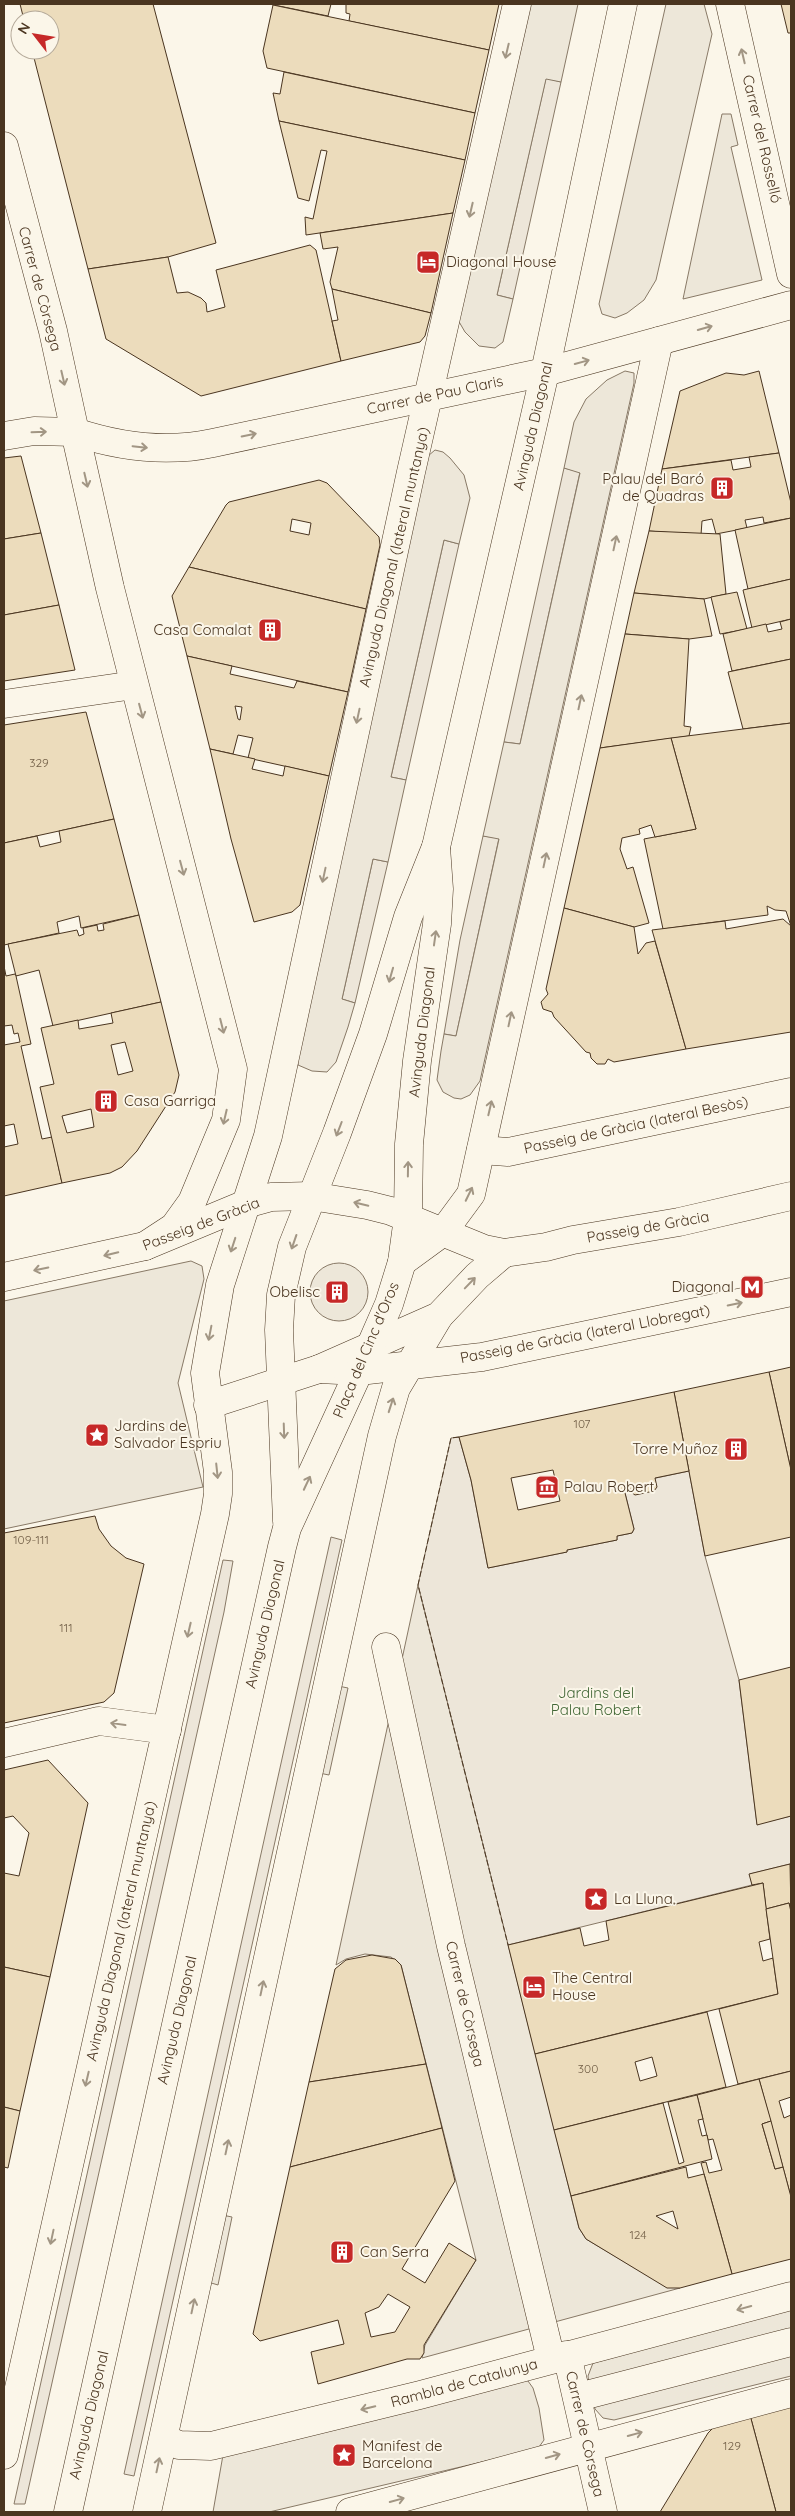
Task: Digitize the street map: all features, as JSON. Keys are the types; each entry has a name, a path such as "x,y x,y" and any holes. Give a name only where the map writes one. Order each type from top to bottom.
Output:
{"street":[{"name":"Avinguda Diagonal (lateral muntanya)","path":"4,2455 167,1730 218,1494 205,1373 220,1285 268,1136 411,472 430,395 517,4"},
{"name":"Avinguda Diagonal","path":"311,1196 337,1133 373,1034 408,917 436,847 545,372 623,4"},
{"name":"Carrer del Rosselló","path":"731,4 791,274"},
{"name":"Carrer de Còrsega","path":"4,146 8,187 53,330 134,685 232,1069 226,1120 192,1202 174,1226 145,1246"},
{"name":"Carrer de Pau Claris","path":"4,436 34,431 75,432 121,444 158,448 202,445 545,372 791,305"},
{"path":"402,1262 443,1232 471,1194 658,341"},
{"path":"4,704 134,685"},
{"name":"Avinguda Diagonal","path":"408,1218 408,1144 417,1061 437,924 439,889 436,847"},
{"name":"Passeig de Gràcia (lateral Besòs)","path":"480,1150 508,1152 791,1092"},
{"path":"287,1528 279,1330 281,1295 292,1247 311,1196 359,1203 408,1218"},
{"name":"Passeig de Gràcia","path":"4,1277 145,1246 246,1204 271,1197 311,1196"},
{"name":"Passeig de Gràcia","path":"408,1218 484,1249 504,1253 546,1248 573,1240 679,1222 791,1196"},
{"name":"Plaça del Cinc d'Oros","path":"287,1528 389,1304 402,1262 408,1218"},
{"path":"147,2512 382,1436 396,1388 407,1366 438,1316 477,1276 504,1253"},
{"name":"Passeig de Gràcia (lateral Llobregat)","path":"319,1370 359,1371 482,1357 791,1292"},
{"path":"208,1405 319,1370 409,1331 438,1316"},
{"name":"Avinguda Diagonal","path":"68,2512 287,1528"},
{"name":"Carrer de Còrsega","path":"386,1647 449,1936 559,2357 588,2446 603,2512"},
{"path":"4,1743 99,1721 167,1730"},
{"name":"Rambla de Catalunya","path":"164,2439 180,2445 211,2446 420,2395 791,2296"},
{"path":"590,2394 791,2342"},
{"path":"350,2512 588,2446 791,2393"}],"green space":[{"path":"546,78 561,82 513,299 497,295"},
{"path":"564,468 580,472 520,744 504,742"},
{"path":"444,540 459,544 406,780 391,777"},
{"path":"483,836 499,838 456,1036 444,1034 460,940"},
{"path":"373,859 388,862 355,1003 342,999"},
{"name":"Jardins del Palau Robert","path":"459,1437 471,1480 488,1568 617,1540 617,1536 632,1533 634,1529 623,1485 689,1471 705,1556 739,1680 757,1824 791,1816 791,1867 790,1864 750,1874 752,1885 508,1945 418,1585 451,1438"},
{"path":"331,1537 342,1540 134,2476 124,2474"},
{"path":"223,1560 233,1561 224,1612 25,2504 14,2504"}],"shaded area":[{"path":"528,4 578,4 561,82 546,79 497,295 513,299 503,342 495,348 479,346 465,332 458,320"},
{"path":"666,4 704,4 712,34 656,280 644,300 627,313 615,318 602,314 599,304"},
{"path":"722,114 731,114 738,145 731,147 762,280 683,299"},
{"path":"625,371 634,373 634,383 480,1081 470,1095 461,1099 454,1098 443,1092 437,1080 444,1034 456,1036 499,839 483,836 504,742 520,744 580,473 564,468 574,422 586,399 607,380"},
{"path":"435,450 443,452 450,458 464,475 470,498 459,544 444,540 391,777 406,780 388,862 373,859 342,999 355,1003 336,1062 327,1072 312,1071 298,1065 296,1052 428,456"},
{"name":"Jardins de Salvador Espriu","path":"191,1261 202,1266 204,1279 178,1383 203,1487 4,1529 4,1301"},
{"path":"333,1263 345,1263 360,1271 368,1286 368,1298 360,1313 345,1321 333,1321 318,1313 310,1298 310,1286 318,1271"},
{"path":"418,1585 579,2228 586,2239 667,2287 680,2288 422,2358 425,2345 476,2260 401,1965 391,1957 365,1954 346,1959 336,1965"},
{"path":"338,1686 348,1688 329,1775 319,1773"},
{"path":"222,2215 232,2217 218,2285 208,2282"},
{"path":"791,2308 791,2376 614,2420 603,2418 595,2409 590,2394 588,2376 593,2363"},
{"path":"521,2377 528,2381 533,2388 539,2408 544,2440 539,2447 269,2512 213,2512 223,2455"}],"building":[{"path":"20,4 153,4 216,243 168,257 88,269 35,60 60,60 60,10 22,10"},
{"path":"269,4 331,4 328,16"},
{"path":"346,4 499,4 489,50 349,21 350,14 346,13"},
{"path":"781,4 791,4 791,33 788,33"},
{"path":"273,5 489,50 475,113 267,68 263,51"},
{"path":"284,72 475,113 465,160 279,121 273,93 280,94"},
{"path":"279,121 465,160 453,213 306,235 305,217 313,219 327,151 321,150 309,201 298,198"},
{"path":"453,213 431,313 332,289 330,282 338,247 323,249 320,233"},
{"path":"310,245 316,250 341,361 201,396 106,339 88,269 168,257 177,293 188,292 201,298 206,303 207,312 225,307 216,270"},
{"path":"332,289 431,313 425,336 420,342 341,361 332,321 338,320"},
{"path":"759,371 779,453 662,469 680,391 726,373 744,375"},
{"name":"Palau del Baró de Quadras","path":"779,453 791,503 791,518 764,523 763,517 745,520 747,528 716,534 712,519 702,521 701,535 649,531 662,469 731,460 733,470 751,467 749,457"},
{"path":"21,456 41,533 4,539 4,458"},
{"path":"319,480 327,483 379,537 380,545 366,609 189,567 229,502","holes":["292,519 311,523 309,535 290,531"]},
{"path":"791,518 791,579 748,589 735,530"},
{"path":"649,531 720,534 726,594 704,599 634,593"},
{"path":"41,533 59,605 4,615 4,539"},
{"name":"Casa Comalat","path":"189,567 366,609 348,692 187,656 172,596"},
{"path":"791,579 791,619 752,628 743,590"},
{"path":"737,592 747,629 720,634 711,597"},
{"path":"634,593 704,599 712,636 689,639 625,634"},
{"path":"59,605 75,670 4,681 4,615"},
{"path":"791,619 791,659 732,671 723,634 766,624 768,632 782,629 780,622"},
{"path":"625,634 689,639 684,726 691,727 689,736 600,748"},
{"path":"187,656 232,666 230,674 294,688 297,681 348,692 329,776 248,758 253,738 238,735 233,754 210,749","holes":["235,706 242,707 240,720 238,719"]},
{"path":"791,659 791,723 743,729 728,672"},
{"path":"86,712 114,819 4,843 4,725"},
{"path":"791,723 791,926 786,911 775,910 767,906 768,915 663,929 644,839 696,829 671,738"},
{"path":"671,738 696,829 655,837 651,825 639,829 640,834 622,838 620,849 627,869 633,867 649,923 634,927 564,908 600,748"},
{"path":"210,749 255,759 252,769 283,776 285,766 329,776 300,905 292,912 254,922 231,839"},
{"path":"114,819 139,915 81,928 79,916 57,922 59,933 4,945 4,843 37,836 40,847 61,842 59,831"},
{"path":"564,908 634,927 638,954 646,943 655,941 686,1049 614,1062 608,1059 605,1064 597,1064 591,1058 590,1053 586,1052 554,1017 552,1012 543,1009 541,1002 548,994 546,989"},
{"path":"139,915 161,1002 53,1026 39,970 16,976 8,944 77,930 79,936 84,934 83,928 97,925 98,931 104,930 103,924"},
{"path":"783,919 791,926 791,1032 686,1049 652,930 725,921 726,929"},
{"path":"4,966 6,976 15,974 16,976 31,1044 21,1046 42,1139 52,1137 62,1183 4,1196 4,1147 18,1144 14,1124 4,1126 4,1045 20,1042 18,1033 14,1034 12,1025 4,1026"},
{"name":"Casa Garriga","path":"161,1002 179,1075 175,1092 137,1151 122,1167 110,1173 62,1183 40,1087 54,1084 41,1028 78,1020 79,1029 113,1023 111,1013","holes":["125,1042 133,1071 118,1075 111,1045","91,1109 94,1127 67,1133 62,1116"]},
{"name":"Obelisc","path":"338,1284 343,1288 343,1296 336,1301 332,1296 332,1288"},
{"path":"791,1367 791,1470 769,1372"},
{"name":"Torre Muñoz","path":"769,1372 791,1470 791,1537 705,1556 674,1392"},
{"path":"674,1392 689,1471 655,1478 657,1487 654,1491 635,1495 631,1492 628,1484 623,1485 634,1529 632,1533 617,1536 617,1540 488,1568 471,1480 459,1437","holes":["553,1470 560,1501 518,1510 511,1478"]},
{"path":"95,1516 99,1529 111,1546 126,1558 144,1564 114,1693 104,1702 4,1723 4,1533"},
{"path":"791,1667 791,1816 757,1825 739,1680"},
{"path":"48,1760 88,1803 50,1977 4,1967 4,1873 19,1876 29,1833 13,1816 4,1818 4,1770"},
{"path":"790,1864 791,1912 789,1903 766,1909 763,1883 752,1885 749,1874"},
{"path":"763,1883 770,1939 759,1942 763,1961 773,1958 778,1994 535,2054 508,1945 580,1928 584,1946 609,1940 606,1921"},
{"path":"789,1903 791,1912 791,2071 738,2084 719,2009 778,1994 766,1909"},
{"path":"372,1955 395,1959 401,1965 426,2064 309,2082 335,1969 346,1960"},
{"path":"4,1967 50,1977 20,2111 4,2107"},
{"path":"707,2012 726,2087 554,2130 535,2054","holes":["652,2057 657,2076 640,2081 635,2062"]},
{"path":"426,2064 442,2128 290,2167 309,2082"},
{"path":"791,2071 791,2097 779,2101 784,2118 791,2115 791,2197 759,2079"},
{"path":"759,2079 771,2121 762,2124 775,2169 783,2167 791,2197 791,2259 732,2274 701,2163 706,2162 709,2173 722,2170 713,2139 708,2140 697,2095"},
{"path":"697,2095 703,2119 698,2120 702,2136 707,2135 712,2159 571,2196 554,2130 663,2103 679,2164 684,2162 668,2102"},
{"path":"4,2107 20,2111 8,2168 4,2167"},
{"path":"771,2121 783,2167 775,2169 762,2124"},
{"name":"Can Serra","path":"442,2128 455,2181 402,2269 425,2283 449,2243 476,2260 424,2345 424,2353 420,2359 407,2359 318,2384 311,2352 344,2344 338,2320 260,2341 253,2334 290,2167","holes":["388,2294 410,2307 395,2332 371,2337 365,2313 379,2307"]},
{"path":"686,2167 688,2178 704,2174 732,2274 680,2288 667,2288 586,2239 579,2228 571,2196","holes":["673,2211 678,2229 656,2216"]},
{"path":"791,2404 791,2512 776,2512 750,2415"},
{"path":"750,2415 776,2512 660,2512 708,2433 715,2426"}],"fence":[{"path":"459,1437 451,1438 418,1585 508,1945"}],"place":[{"name":"Diagonal House","path":"428,262"},
{"name":"Palau del Baró de Quadras","path":"722,488"},
{"name":"Casa Comalat","path":"270,630"},
{"name":"Casa Garriga","path":"106,1101"},
{"name":"Diagonal","path":"752,1287"},
{"name":"Obelisc","path":"337,1292"},
{"name":"Jardins de Salvador Espriu","path":"97,1435"},
{"name":"Torre Muñoz","path":"736,1449"},
{"name":"Palau Robert","path":"547,1487"},
{"name":"La Lluna.","path":"596,1899"},
{"name":"The Central House","path":"534,1987"},
{"name":"Can Serra","path":"342,2252"},
{"name":"Manifest de Barcelona","path":"344,2455"}]}
